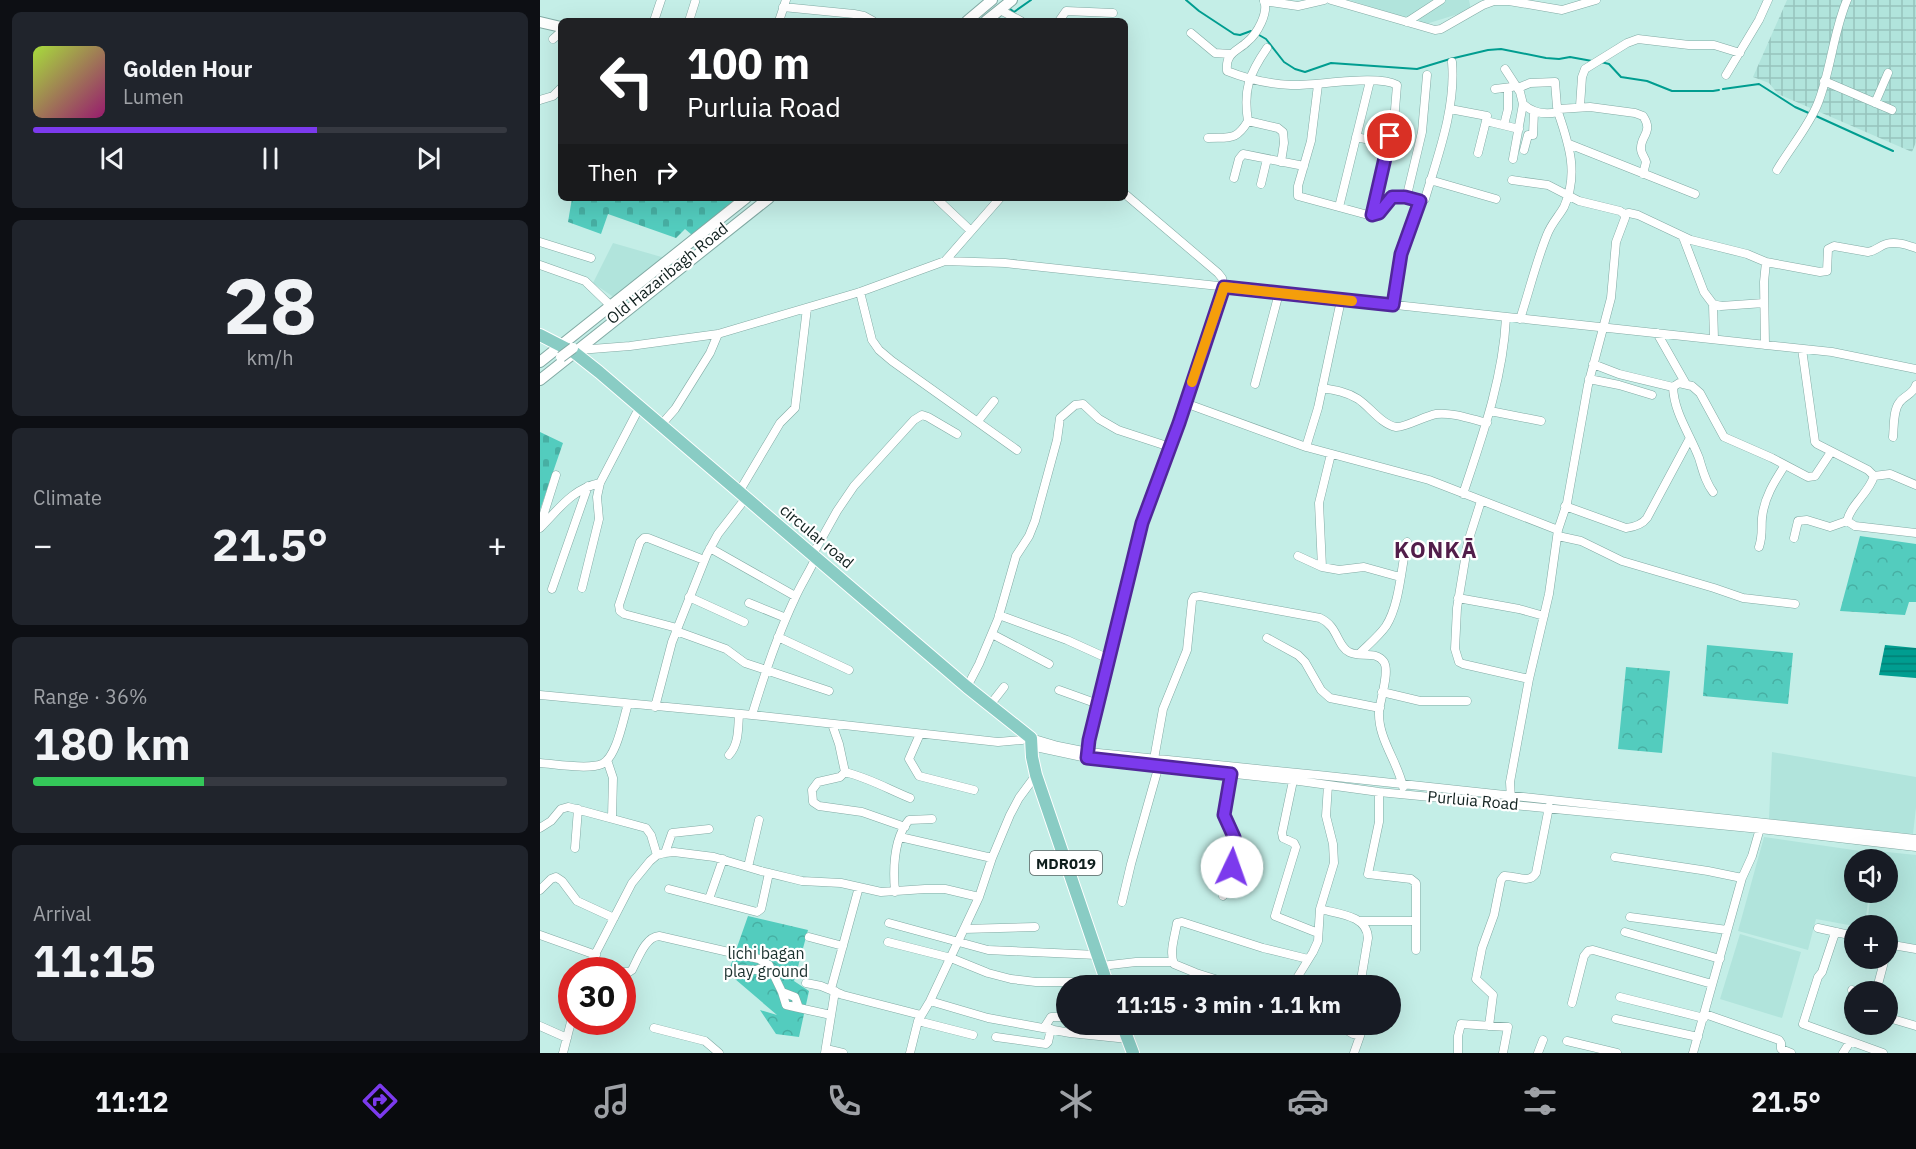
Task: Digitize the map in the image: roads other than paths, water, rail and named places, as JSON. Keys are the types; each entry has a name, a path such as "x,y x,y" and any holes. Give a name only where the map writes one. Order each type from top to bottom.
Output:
{"main road":[{"path":"540,335 567,351"},
{"path":"540,343 567,351"},
{"name":"circular road","path":"567,351 636,414 814,558 990,705 1028,741"},
{"name":"circular road","path":"567,351 661,425 740,498"},
{"name":"circular road","path":"814,558 964,693 1028,741"},
{"name":"MDR019","path":"1028,741 1036,775 1104,975"},
{"path":"1126,1035 1133,1053"}],"street":[{"path":"655,18 661,0"},
{"path":"1324,0 1298,6 1264,0 1264,13 1254,35 1230,54 1227,61 1227,72 1289,85 1370,81 1395,83 1398,88 1389,144 1372,215"},
{"path":"1331,0 1435,30 1494,1 1509,1 1562,10 1596,0"},
{"path":"1407,22 1441,0"},
{"path":"1726,75 1768,0"},
{"path":"1778,170 1818,102 1847,0"},
{"path":"690,18 695,2"},
{"path":"973,18 1002,3"},
{"path":"979,18 1002,3"},
{"path":"984,18 1002,3"},
{"path":"989,18 1002,3"},
{"path":"1002,3 1018,18"},
{"path":"785,4 868,18"},
{"path":"1060,18 1066,12 1113,13"},
{"path":"540,22 558,26"},
{"path":"1191,33 1215,53 1230,54"},
{"path":"554,39 558,35"},
{"path":"1580,106 1585,69 1632,40 1714,45 1740,53"},
{"path":"1208,138 1233,137 1240,133 1248,121 1245,97 1249,78 1267,48"},
{"path":"1318,85 1311,141 1298,186 1298,196 1372,215 1379,213 1392,197 1405,197 1420,201 1425,199 1450,109 1452,62"},
{"path":"1505,69 1523,104 1534,112 1580,106 1644,116 1648,127 1641,145 1646,162 1643,174"},
{"path":"1875,103 1888,73"},
{"path":"1405,197 1422,132 1427,75"},
{"path":"1338,207 1370,81"},
{"path":"1824,81 1892,110"},
{"path":"1495,89 1530,82 1555,82 1557,107 1572,158 1568,196 1547,234 1520,320"},
{"path":"1504,125 1514,87"},
{"path":"540,100 553,96 558,91"},
{"path":"1514,159 1523,104"},
{"path":"1450,109 1487,116 1478,153"},
{"path":"1524,150 1528,135 1533,135 1534,112"},
{"path":"1248,121 1278,128 1283,132 1281,162"},
{"path":"1486,121 1519,129"},
{"path":"1356,137 1389,144"},
{"path":"1569,144 1695,194"},
{"path":"1234,178 1239,159 1243,154 1304,166"},
{"path":"1261,184 1267,159"},
{"path":"1431,180 1496,199"},
{"path":"1512,180 1542,184 1579,201 1624,214 1638,214 1683,237 1747,254 1766,262 1824,273 1828,268 1830,248 1839,247 1868,252 1887,243 1898,243 1916,248"},
{"path":"1087,755 1142,523 1224,287 1218,273 1128,197"},
{"path":"540,380 611,306 742,201"},
{"name":"Old Hazaribagh Road","path":"567,351 604,317 750,201"},
{"name":"Old Hazaribagh Road","path":"567,351 756,201"},
{"path":"540,374 765,201"},
{"path":"939,201 971,231"},
{"path":"945,261 997,201"},
{"path":"1393,305 1401,254 1420,201"},
{"path":"1511,800 1510,782 1529,679 1544,616 1558,533 1566,507 1589,379 1604,328 1614,279 1616,242 1624,214"},
{"path":"1683,237 1704,292 1713,304 1714,339"},
{"path":"540,242 591,258"},
{"path":"540,362 567,351 630,346 718,334 860,292 945,261 1005,263 1832,352 1916,369"},
{"path":"1765,345 1766,262"},
{"path":"540,265 585,281 611,306"},
{"path":"860,292 872,340 879,350 920,382 1017,450"},
{"path":"1255,384 1279,293"},
{"path":"1306,447 1322,388 1341,300"},
{"path":"1713,304 1721,306 1764,303"},
{"path":"655,707 676,629 704,560 780,423 795,408 807,308"},
{"path":"1462,494 1490,411 1502,353 1506,318"},
{"path":"1657,333 1686,384"},
{"path":"661,425 675,409 710,353 718,334"},
{"path":"1802,349 1815,442 1871,472 1874,476"},
{"path":"540,368 567,351"},
{"path":"1593,364 1619,374 1673,387 1679,383 1686,384 1700,393 1724,437 1812,478 1820,471 1831,452"},
{"path":"1589,379 1652,395"},
{"path":"1893,437 1898,404 1912,393 1916,385"},
{"path":"1673,387 1677,409 1699,458 1703,476 1713,492"},
{"path":"1322,388 1344,392 1356,398 1378,417 1397,427 1440,414 1487,423"},
{"path":"978,422 994,400"},
{"path":"1185,403 1306,447 1410,474 1590,544 1622,561 1743,598 1795,604"},
{"path":"967,687 992,634 1016,556 1029,536 1035,521 1057,440 1060,418 1064,413 1075,405 1083,404 1099,419 1118,430 1170,447"},
{"path":"1490,411 1541,421"},
{"path":"582,588 599,519 597,497 600,483 636,414"},
{"path":"752,715 765,670 795,596 837,511 854,486 914,420 922,415 957,434"},
{"path":"1566,507 1626,528 1640,525 1647,518 1690,438"},
{"path":"1322,567 1319,502 1331,454"},
{"path":"1759,547 1763,532 1761,520 1768,495 1785,465"},
{"path":"1874,476 1890,474 1916,485"},
{"path":"540,527 556,475"},
{"path":"1847,521 1849,514 1874,476"},
{"path":"540,527 575,493 600,483"},
{"path":"552,589 588,486"},
{"path":"1481,501 1468,542 1458,598 1455,649 1459,662 1468,666 1529,679"},
{"path":"1794,538 1798,521 1807,520 1830,527 1847,521"},
{"path":"1847,521 1854,526 1916,533"},
{"path":"704,560 644,537 619,605 620,611 676,629 726,650 740,661 829,691"},
{"path":"1359,654 1381,632 1388,621 1407,542"},
{"path":"710,548 795,596"},
{"path":"1298,556 1322,567 1339,570 1364,567 1400,577"},
{"path":"689,597 744,622"},
{"path":"1122,902 1156,762 1162,709 1187,650 1194,597 1226,599 1320,618 1331,626 1349,652 1377,657 1383,661 1386,669 1380,708 1380,726 1403,784 1402,794"},
{"path":"1458,598 1544,616"},
{"path":"749,603 786,618"},
{"path":"999,615 1109,659"},
{"path":"992,634 1049,664"},
{"path":"778,637 849,670"},
{"path":"1267,638 1298,655 1305,662 1321,690 1330,698 1380,708"},
{"path":"990,705 1004,687"},
{"path":"1059,690 1098,704"},
{"path":"1382,692 1420,701 1467,701"},
{"name":"Purluia Road","path":"540,695 998,742 1028,741 1087,755 1294,776 1403,784 1610,815 1761,825 1916,847"},
{"path":"540,763 590,766 603,763 616,743 628,704"},
{"path":"729,755 735,748 739,714"},
{"path":"832,724 845,772"},
{"path":"920,734 909,759 916,773 974,790"},
{"path":"607,760 614,778 612,817"},
{"name":"Purluia Road","path":"1156,762 1231,774 1294,776 1328,785 1379,792 1511,800 1916,839"},
{"path":"845,772 869,778 910,798"},
{"path":"845,772 840,777 823,780 814,786 811,794 815,804 861,812 904,827"},
{"path":"1223,896 1235,856 1234,837 1224,815 1231,774"},
{"path":"910,1053 919,1018 930,1001 959,942 979,897 1010,814 1036,775"},
{"path":"1294,776 1282,838 1294,843 1296,847 1275,916 1318,933"},
{"path":"1299,975 1318,940 1320,909 1334,862 1333,844 1326,816 1328,785"},
{"path":"1379,792 1379,822 1368,874 1412,879 1416,883 1416,950"},
{"path":"1489,1026 1493,995 1476,979 1482,948 1494,915 1501,880 1504,876 1509,875 1528,880 1536,873 1549,807"},
{"path":"540,828 551,821 561,808 578,809 646,828 661,854"},
{"path":"575,848 578,809"},
{"path":"895,892 894,867 904,827 909,820 932,819"},
{"path":"748,867 759,820"},
{"path":"1693,1053 1742,878 1752,856 1761,825"},
{"path":"594,957 632,883 661,854 672,833 710,829"},
{"path":"900,837 992,858"},
{"path":"661,854 699,855 723,859 802,881 841,883 881,892 945,889 979,897"},
{"path":"1615,857 1742,878"},
{"path":"709,899 723,859"},
{"path":"669,889 759,911 770,873"},
{"path":"540,890 556,877 562,881 577,901 614,918"},
{"path":"843,1053 825,1051 833,990 859,887"},
{"path":"1320,909 1359,921 1415,921"},
{"path":"1630,917 1727,930"},
{"path":"1359,921 1367,931 1368,938 1362,975"},
{"path":"1172,962 1177,923 1180,922 1263,948 1308,959"},
{"path":"889,923 988,950 1099,961 1172,962 1202,975"},
{"path":"964,929 1035,927"},
{"path":"1818,928 1844,934"},
{"path":"1625,932 1720,959"},
{"path":"1837,932 1818,977 1803,1024 1883,1053"},
{"path":"540,935 592,957"},
{"path":"636,962 648,940 655,935 759,959 769,964 782,992 795,998 799,1008 831,1016"},
{"path":"809,937 843,946"},
{"path":"888,942 951,958 988,973 1011,979 1056,983"},
{"path":"1898,946 1916,950"},
{"path":"1572,1003 1584,956 1588,951 1593,950 1712,984"},
{"path":"736,969 756,970 769,964"},
{"path":"806,983 973,1035"},
{"path":"1620,997 1704,1016 1779,1040 1780,1049 1791,1053"},
{"path":"930,1001 975,1015 1048,1029 1128,1039"},
{"path":"996,1037 1046,1044 1051,1017 1056,1017"},
{"path":"1616,1019 1698,1037"},
{"path":"1898,1021 1916,1026"},
{"path":"1458,1053 1461,1024 1508,1027 1503,1053"},
{"path":"540,1026 567,1038"},
{"path":"654,1028 705,1041 719,1053"},
{"path":"563,1053 568,1035"},
{"path":"1354,1053 1360,1036 1356,1035"},
{"path":"1538,1053 1543,1040"},
{"path":"1568,1041 1614,1053"},
{"path":"1843,1053 1850,1042"}],"waterway":[{"path":"1009,8 1014,12 1031,0"},
{"path":"1186,0 1234,34 1240,35 1251,31"},
{"path":"1259,35 1266,39 1284,62 1305,72 1331,63 1417,69 1450,59 1501,49 1546,58 1570,57 1592,61"},
{"path":"1601,62 1609,64 1621,77 1647,81 1672,91 1719,90"},
{"path":"1723,89 1759,84 1795,107 1811,114"},
{"path":"1816,116 1893,151"}],"district":[{"name":"KONKĀ","path":"1436,549"}],"park label":[{"name":"lichi bagan play ground","path":"766,962"}]}
